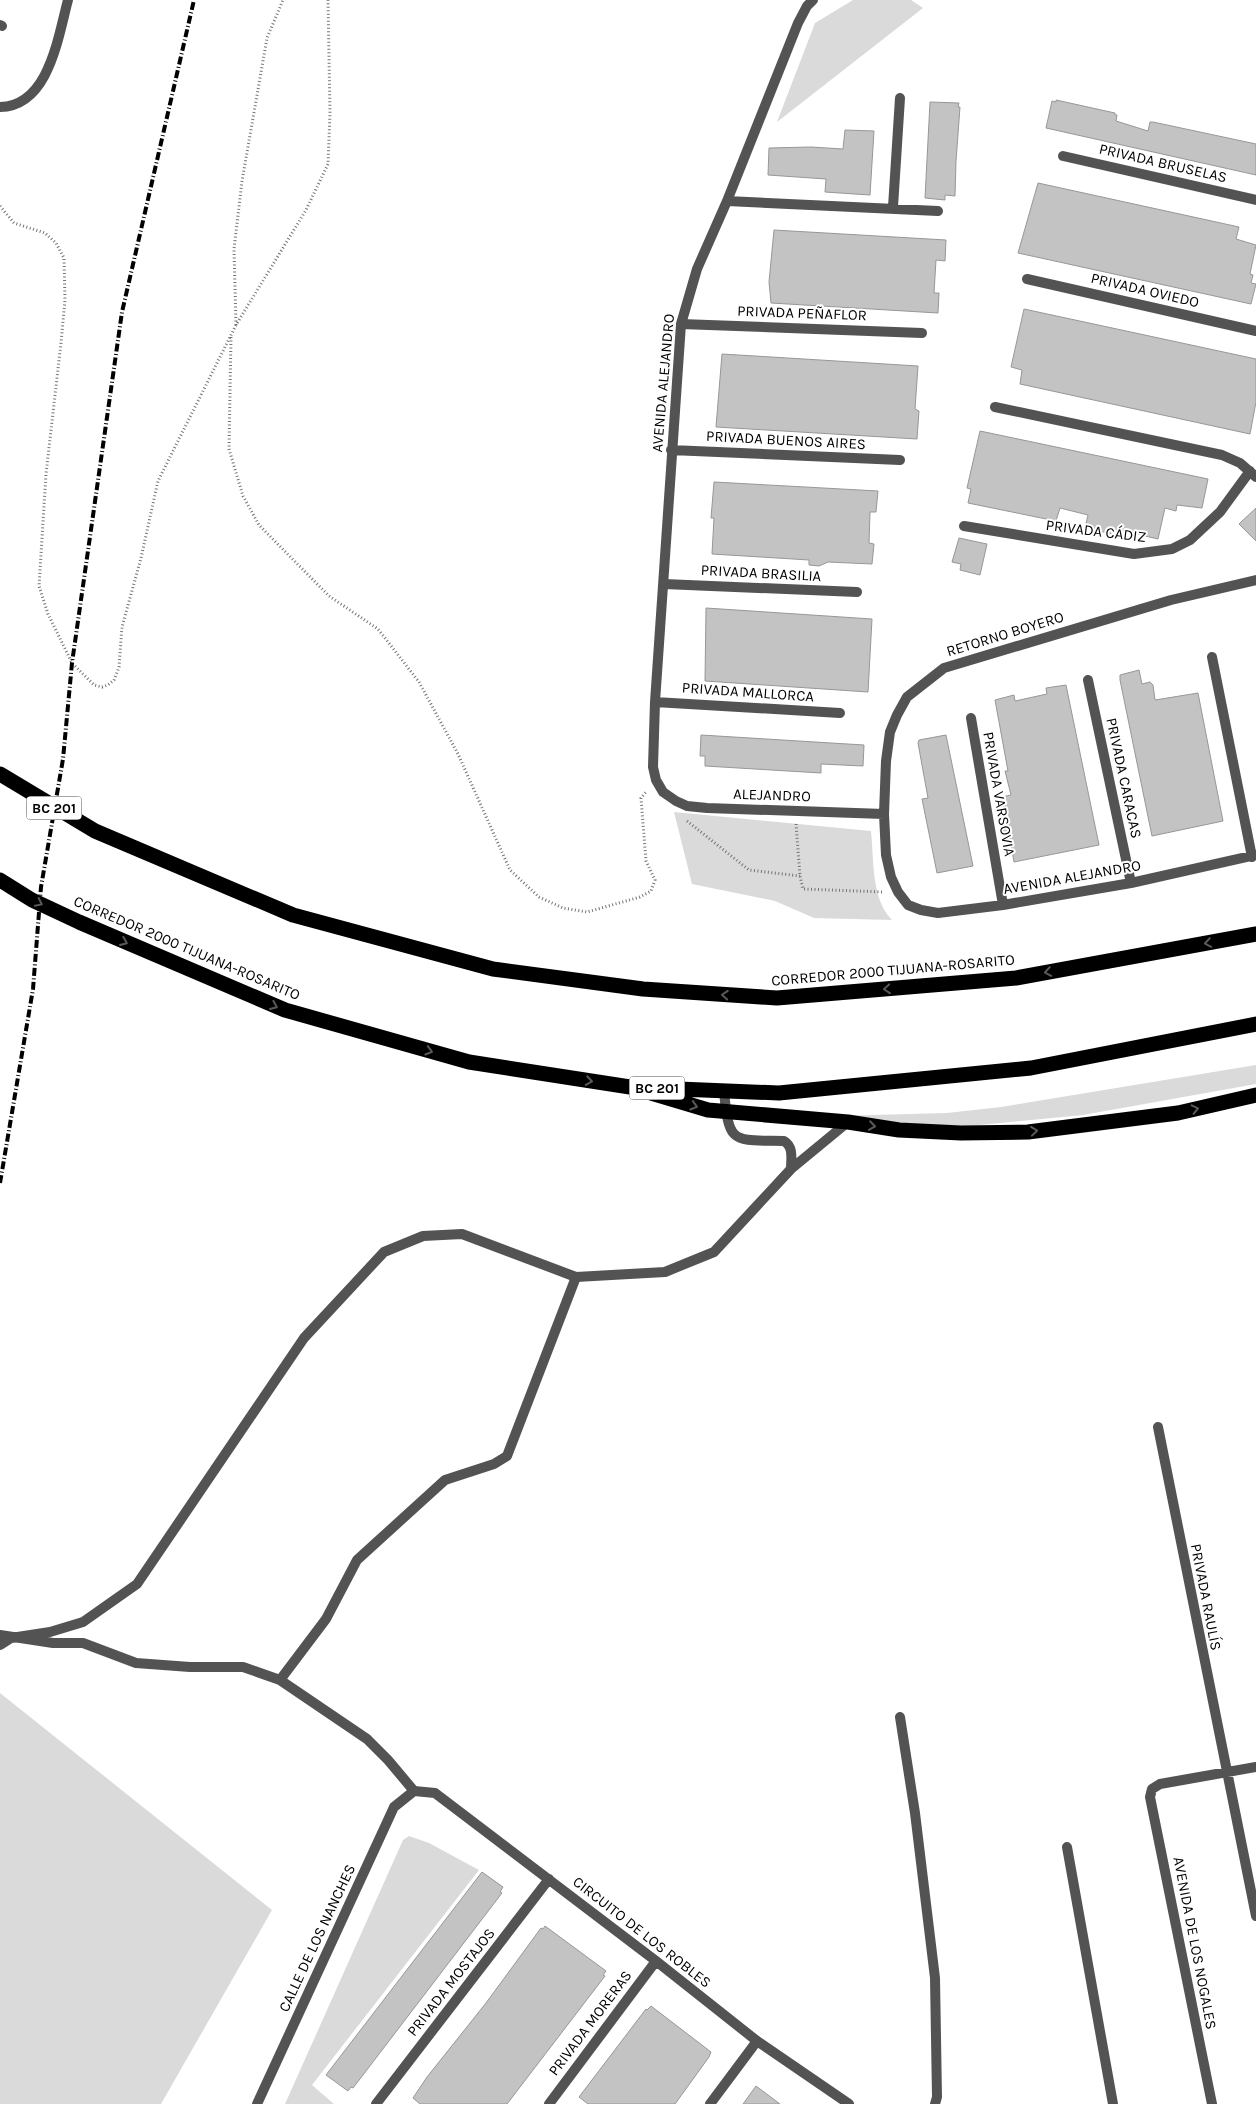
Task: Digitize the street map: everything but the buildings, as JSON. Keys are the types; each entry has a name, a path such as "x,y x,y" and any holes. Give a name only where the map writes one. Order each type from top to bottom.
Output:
{"highway":[{"name":"CORREDOR 2000 TIJUANA-ROSARITO","path":"0,774 95,830 293,915 493,969 643,989 778,998 1016,978 1256,934"},
{"name":"CORREDOR 2000 TIJUANA-ROSARITO","path":"0,880 32,900 79,922 285,1010 469,1062 630,1087 780,1093 1032,1068 1256,1024"},
{"path":"630,1087 708,1110 848,1122 899,1130 960,1133 1028,1132 1178,1113 1256,1095"}],"street":[{"path":"3,107 27,98 39,86 53,55 68,0"},
{"name":"AVENIDA ALEJANDRO","path":"663,792 656,780 653,749 671,450 681,324 696,269 727,201 798,23 807,6 813,0"},
{"path":"893,208 900,98"},
{"name":"PRIVADA BRUSELAS","path":"1063,156 1256,200"},
{"path":"727,201 938,210"},
{"name":"PRIVADA OVIEDO","path":"1027,278 1256,331"},
{"name":"PRIVADA PEÑAFLOR","path":"681,324 922,332"},
{"name":"PRIVADA CÁDIZ","path":"964,526 1134,554 1172,549 1190,540 1220,512 1253,474 1240,463 1222,455 995,406"},
{"name":"PRIVADA BUENOS AIRES","path":"671,450 900,460"},
{"name":"RETORNO BOYERO","path":"898,892 891,877 886,855 884,814 886,761 890,732 907,697 944,668 1171,600 1256,580"},
{"name":"PRIVADA BRASILIA","path":"664,584 857,592"},
{"path":"1212,657 1254,856"},
{"name":"PRIVADA CARACAS","path":"1088,680 1131,883"},
{"name":"PRIVADA MALLORCA","path":"655,702 840,713"},
{"name":"PRIVADA VARSOVIA","path":"971,718 1002,905"},
{"name":"ALEJANDRO","path":"663,792 687,806 707,808 884,814"},
{"name":"AVENIDA ALEJANDRO","path":"898,892 908,905 938,913 1002,905 1131,883 1254,856"},
{"path":"724,1091 728,1127 733,1135 747,1140 784,1141 791,1148 792,1169"},
{"path":"0,1644 11,1638 50,1632 83,1622 137,1584 304,1338 384,1252 423,1236 462,1234 576,1277 665,1272 714,1252 792,1169 848,1122"},
{"path":"280,1680 326,1619 357,1560 445,1480 494,1464 507,1456 576,1277"},
{"name":"PRIVADA RAULÍS","path":"1158,1427 1256,1916"},
{"path":"0,1635 53,1643 83,1643 136,1663 190,1667 243,1667 280,1680 367,1739 414,1791"},
{"path":"900,1717 915,1813 935,1978 937,2097 935,2104"},
{"path":"1226,1773 1256,1767"},
{"name":"AVENIDA DE LOS NOGALES","path":"1212,2104 1150,1797 1152,1789 1160,1784 1226,1773"},
{"name":"CIRCUITO DE LOS ROBLES","path":"414,1791 435,1793 656,1961 757,2041 849,2104"},
{"name":"CALLE DE LOS NANCHES","path":"257,2104 394,1807 414,1791"},
{"path":"1067,1847 1113,2104"},
{"name":"PRIVADA MOSTAJOS","path":"376,2104 549,1879"},
{"name":"PRIVADA MORERAS","path":"549,2104 656,1961"},
{"path":"710,2104 757,2041"}],"path":[{"path":"236,326 234,249 242,181 267,38 283,0"},
{"path":"0,206 14,223 46,233 56,243 64,258 63,326 46,474 39,586 48,614 72,663 94,684 102,687 114,680 118,667 122,628 141,558 158,481 231,334 306,210 328,164 330,113 328,0"},
{"path":"231,334 229,449 243,496 259,525 329,596 378,629 418,682 458,754 510,870 539,897 563,908 587,912 640,897 651,891 656,880 646,861 641,798 656,780"},
{"path":"676,801 685,819 693,827 749,870 800,876"},
{"path":"795,811 802,889 898,892"}],"shaded area":[{"path":"853,0 911,0 923,8 777,122 815,23"},
{"path":"674,812 871,831 873,866 877,890 885,911 892,920 814,918 775,901 692,884"},
{"path":"1256,1065 1256,1084 1083,1115 969,1126 893,1124 839,1116 947,1113 1001,1107"},
{"path":"0,1693 272,1910 161,2104 0,2104"},
{"path":"409,1836 429,1843 479,1870 312,2085 334,2104 285,2104 403,1840"}],"railway":[{"path":"0,1183 33,989 41,887 63,759 72,663 122,312 194,0"}]}
